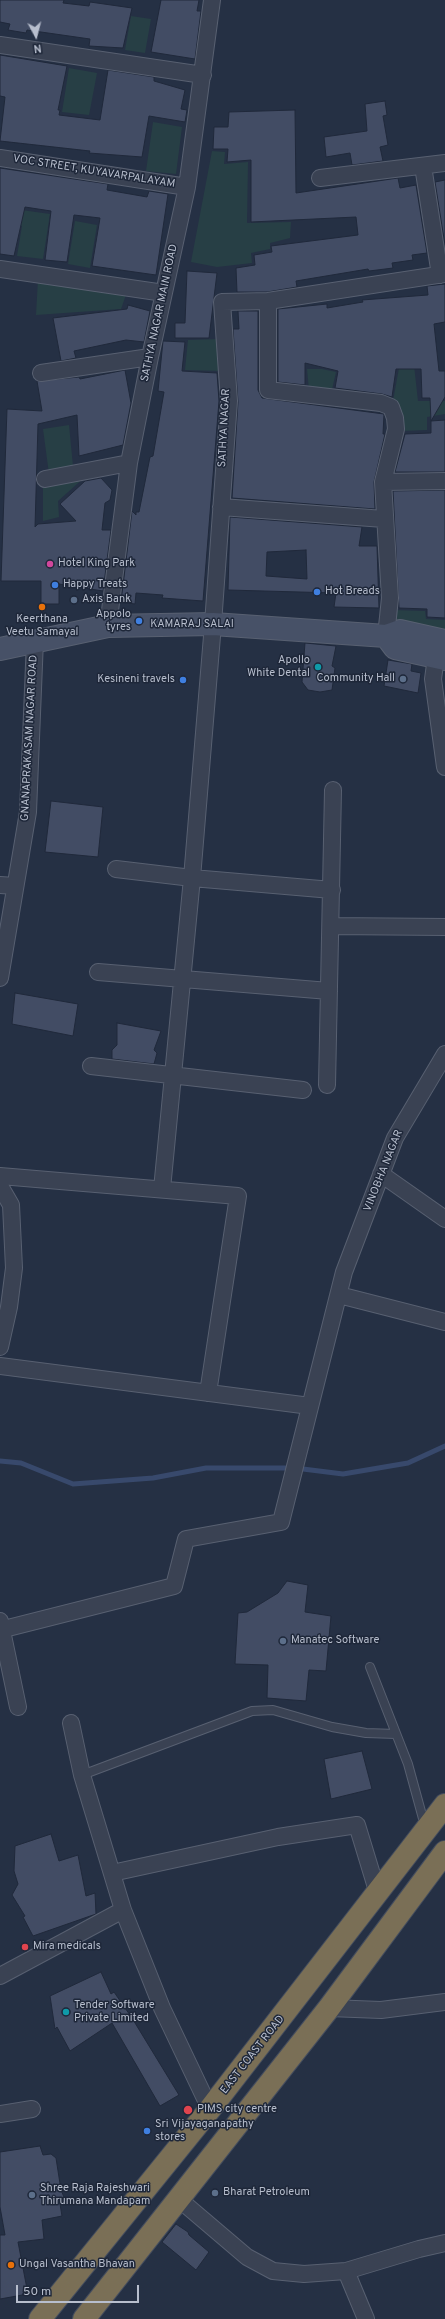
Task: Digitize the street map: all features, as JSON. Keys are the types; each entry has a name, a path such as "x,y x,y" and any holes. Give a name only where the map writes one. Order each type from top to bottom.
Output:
{"highway":[{"name":"EAST COAST ROAD","path":"40,2319 210,2109 378,1894 445,1805"},
{"path":"84,2319 180,2200 329,2008 445,1852"}],"main road":[{"name":"KAMARAJ SALAI","path":"0,650 35,640 108,626 213,624 386,636"},
{"path":"386,636 395,648 442,652"}],"street":[{"name":"SATHYA NAGAR MAIN ROAD","path":"108,626 129,463 150,357 187,187 212,0"},
{"path":"0,45 203,75"},
{"name":"VOC STREET, KUYAVARPALAYAM","path":"0,158 187,187"},
{"path":"320,178 445,163"},
{"path":"423,166 443,274"},
{"path":"0,269 164,292"},
{"name":"SATHYA NAGAR","path":"162,1189 181,978 192,878 221,507 228,401 222,302 268,301 443,274"},
{"path":"268,301 268,390 382,403 391,407 395,418 396,428 383,482 384,519 390,598 386,636"},
{"path":"41,372 150,357"},
{"path":"46,479 129,463"},
{"path":"383,482 445,481"},
{"path":"221,507 384,519"},
{"name":"GNANAPRAKASAM NAGAR ROAD","path":"0,978 8,885 28,812 35,640"},
{"path":"442,652 433,679 445,767"},
{"path":"327,1085 333,790"},
{"path":"116,868 192,878 332,890"},
{"path":"331,926 445,927"},
{"path":"98,972 329,991"},
{"name":"VINOBHA NAGAR","path":"1,1627 174,1586 186,1539 281,1522 344,1272 395,1138 445,1054"},
{"path":"91,1066 303,1090"},
{"path":"381,1174 445,1219"},
{"path":"0,1176 238,1196 208,1393"},
{"path":"0,1186 10,1205 14,1268 4,1307 0,1347"},
{"path":"339,1295 445,1322"},
{"path":"0,1366 310,1406"},
{"path":"1,1627 18,1707"},
{"path":"71,1723 82,1775 123,1910 162,2008 210,2109"},
{"path":"112,1873 278,1837 357,1824 378,1894"},
{"path":"0,1976 123,1910"},
{"path":"329,2008 381,2010 445,2002"},
{"path":"0,2114 32,2109"},
{"path":"180,2200 247,2257 273,2272 304,2274 346,2272 419,2249 445,2243"},
{"path":"346,2272 366,2319"}],"lane":[{"path":"370,1667 408,1764 427,1830"},
{"path":"82,1775 252,1711 273,1710 332,1727 366,1733 396,1734"}],"green space":[{"path":"131,16 151,19 145,53 125,50"},
{"path":"69,68 97,73 89,115 62,112"},
{"path":"153,122 182,127 176,174 146,171"},
{"path":"212,151 225,152 224,164 248,162 247,223 291,222 290,238 270,243 270,249 251,253 252,263 217,267 191,262"},
{"path":"0,207 50,214 43,259 17,256 22,226 0,221"},
{"path":"75,221 97,225 90,268 68,264"},
{"path":"38,279 127,292 121,309 36,315"},
{"path":"220,339 221,371 185,370 188,340"},
{"path":"413,356 418,401 445,401 445,414 427,417 427,430 402,431 393,401 401,357"},
{"path":"307,369 322,369 336,372 331,394 309,390"},
{"path":"69,425 73,466 49,474 43,429"},
{"path":"86,476 58,501 59,517 43,521 43,483"},
{"path":"392,610 425,611 426,619 445,620 445,634 391,624"}],"building":[{"path":"0,0 64,0 63,3 89,6 90,2 132,8 123,48 89,46 90,39 27,30 26,33 8,30 10,24 0,22"},
{"path":"161,0 199,0 197,11 201,11 195,59 151,52"},
{"path":"0,55 67,66 58,110 60,110 59,115 100,120 108,70 154,77 154,81 185,90 181,109 187,110 185,122 149,116 142,157 89,153 90,151 0,141 5,97 0,96"},
{"path":"385,101 387,115 383,116 388,145 380,147 383,161 352,165 350,153 326,157 324,137 367,131 365,104"},
{"path":"295,110 296,193 398,178 400,188 416,185 427,253 412,255 413,260 392,263 393,268 369,271 368,269 296,281 297,287 267,292 237,292 236,268 255,265 254,255 272,252 271,246 358,235 356,217 251,222 251,160 227,162 228,149 213,149 214,127 228,127 229,112"},
{"path":"0,168 108,184 107,190 147,197 149,191 168,194 156,275 92,266 100,218 74,215 67,262 45,260 51,211 25,207 14,256 0,254"},
{"path":"445,180 445,245 435,182"},
{"path":"187,271 217,273 209,338 175,338 175,323 185,323"},
{"path":"445,284 445,322 434,324 439,371 445,371 445,397 431,421 430,398 422,398 421,369 396,369 392,397 382,394 335,388 338,371 305,363 305,385 278,382 278,309 327,304 327,308 363,302 362,300 428,295 427,286"},
{"path":"128,305 150,311 144,342 126,340 74,351 76,358 61,361 53,318 127,309"},
{"path":"238,311 258,311 258,390 262,398 384,414 383,434 385,434 374,482 375,509 232,498 238,402 233,329 239,329"},
{"path":"163,341 185,342 182,371 217,373 219,401 203,601 162,598 163,595 136,593 135,604 121,602 132,511 136,515 136,512 139,512 150,457 153,456 164,392 158,391"},
{"path":"125,370 131,403 123,445 79,456 77,415 38,424 35,527 38,524 76,521 60,504 85,481 101,478 112,490 110,500 105,503 102,530 111,530 103,591 59,584 59,604 41,604 41,581 1,581 7,409 42,411 37,381 79,377 80,379"},
{"path":"445,420 445,472 395,472 405,434 431,433 431,421"},
{"path":"445,490 445,618 427,617 427,609 399,608 393,491"},
{"path":"230,517 362,527 359,546 377,546 379,608 334,607 336,593 228,590","holes":["306,550 307,579 266,576 267,552"]},
{"name":"Apollo White Dental","path":"305,643 336,646 332,666 335,668 332,690 320,692 308,690 302,682"},
{"name":"Community Hall","path":"388,660 412,664 411,671 421,673 418,693 384,686"},
{"path":"51,801 103,807 98,857 45,852"},
{"path":"15,993 78,1004 73,1036 12,1024"},
{"path":"117,1023 161,1031 154,1050 157,1053 154,1064 112,1059 112,1050 117,1045"},
{"name":"Manatec Software","path":"287,1581 308,1585 305,1612 331,1616 326,1671 309,1670 306,1701 267,1698 268,1665 235,1664 238,1613 247,1612 278,1593"},
{"path":"362,1751 372,1789 331,1799 324,1759"},
{"path":"51,1834 59,1861 78,1855 86,1896 95,1893 96,1914 33,1936 23,1917 25,1916 12,1895 18,1884 14,1871 15,1846"},
{"path":"101,1972 111,1994 114,1992 132,2018 179,2095 160,2106 112,2023 70,2051 57,2027 55,2029 50,1996"},
{"name":"Shree Raja Rajeshwari Thirumana Mandapam","path":"40,2146 43,2155 51,2154 56,2158 61,2190 64,2197 60,2204 62,2216 42,2220 44,2239 18,2242 28,2294 0,2299 0,2235 5,2235 0,2207 0,2152"},
{"path":"176,2224 188,2232 189,2235 209,2252 196,2270 162,2242"}],"waterway":[{"path":"0,1461 21,1463 73,1484 153,1478 206,1468 295,1468 343,1474 408,1463 445,1446"}],"place":[{"name":"Hotel King Park","path":"50,564"},
{"name":"Happy Treats","path":"55,585"},
{"name":"Hot Breads","path":"317,592"},
{"name":"Axis Bank","path":"74,600"},
{"name":"Keerthana Veetu Samayal","path":"42,607"},
{"name":"Appolo tyres","path":"139,621"},
{"name":"Apollo White Dental","path":"318,667"},
{"name":"Community Hall","path":"403,679"},
{"name":"Kesineni travels","path":"183,680"},
{"name":"Manatec Software","path":"283,1641"},
{"name":"Mira medicals","path":"25,1947"},
{"name":"Tender Software Private Limited","path":"66,2012"},
{"name":"PIMS city centre","path":"188,2110"},
{"name":"Sri Vijayaganapathy stores","path":"147,2131"},
{"name":"Bharat Petroleum","path":"215,2193"},
{"name":"Shree Raja Rajeshwari Thirumana Mandapam","path":"32,2195"},
{"name":"Ungal Vasantha Bhavan","path":"11,2265"}]}
